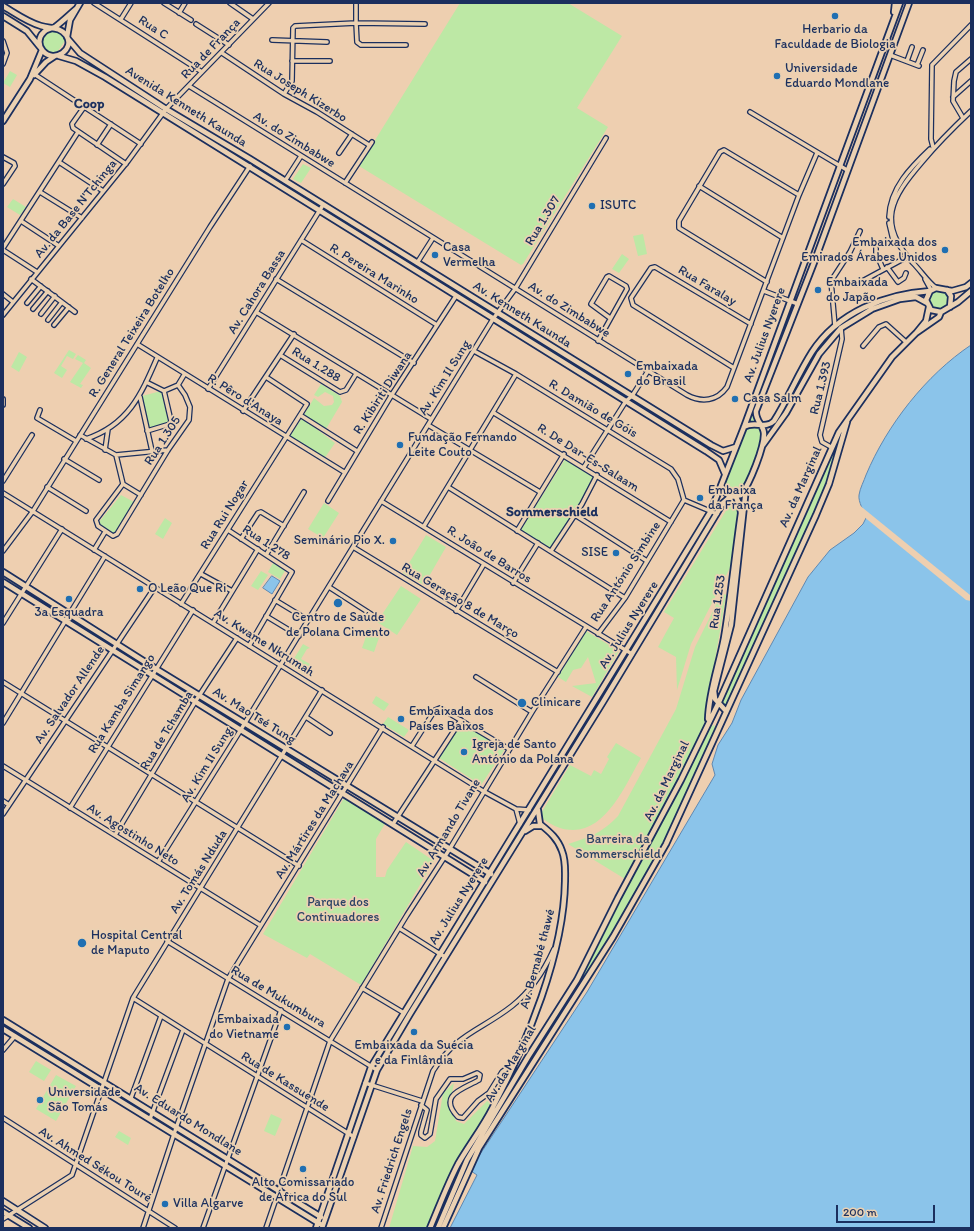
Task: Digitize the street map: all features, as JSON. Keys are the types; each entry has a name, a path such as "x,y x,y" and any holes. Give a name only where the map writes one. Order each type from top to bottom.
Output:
{"main road":[{"path":"3,121 32,76 46,62 66,49 70,20 80,3"},
{"path":"895,3 895,16"},
{"name":"Av. Julius Nyerere","path":"316,1228 371,1067 711,511 722,487 725,474 744,427 900,3"},
{"name":"Av. Julius Nyerere","path":"763,446 764,432 757,421 756,411 848,170 908,3"},
{"path":"3,6 33,24 62,30 67,38"},
{"path":"32,76 41,48 40,39 43,32 53,28 76,9"},
{"path":"3,16 28,31 45,54 57,56"},
{"name":"Avenida Kenneth Kaunda","path":"67,38 80,53 166,109 298,190"},
{"name":"Avenida Kenneth Kaunda","path":"57,56 76,61 250,166 293,194"},
{"name":"Av. Kenneth Kaunda","path":"298,190 718,450 727,451 736,447"},
{"name":"Av. Kenneth Kaunda","path":"293,194 319,212 494,319"},
{"path":"744,427 750,424 766,425 774,421 813,350 835,326 852,314 881,300 897,295 933,290 959,290 971,283"},
{"path":"916,333 926,321 928,305 927,296 933,290"},
{"path":"947,290 951,296 950,307"},
{"name":"Av. da Marginal","path":"438,1228 467,1160 516,1077 577,980 618,898 682,780 718,704 831,447 848,417 892,357 906,342 939,317 941,312 971,291"},
{"path":"726,711 718,704 715,698 714,690 731,626 746,486 763,446 786,413 819,354 841,328 872,309 900,299 916,297 934,311 941,312"},
{"path":"494,319 712,455 722,464 725,474"},
{"name":"Av. da Marginal","path":"444,1227 479,1148 613,937 646,880 680,814 718,727 816,515 828,484 848,417"},
{"name":"Av. Julius Nyerere","path":"323,1227 377,1070 445,957 524,832 724,501 741,495 746,486"},
{"path":"722,487 724,491 733,497"},
{"name":"Rua 1.253","path":"708,723 712,693 729,609 741,513 740,506 733,497"},
{"path":"684,557 689,561"},
{"name":"Av. Mao Tsé Tung","path":"3,572 244,724 349,786 449,850 495,877"},
{"name":"Av. Mao Tsé Tung","path":"3,582 240,731 344,793 444,858 490,885"},
{"path":"656,603 661,606"},
{"path":"597,698 603,702"},
{"path":"708,723 718,727"},
{"path":"567,747 573,751"},
{"path":"538,794 544,798"},
{"path":"538,808 538,821 544,827"},
{"path":"524,832 533,826 544,827"},
{"name":"Av. Bernabé thawé","path":"441,1201 458,1164 493,1108 514,1063 542,994 556,945 565,894 564,860 557,839 544,827"},
{"path":"513,834 520,838"},
{"name":"Av. Eduardo Mondlane","path":"3,1020 326,1219"},
{"name":"Av. Eduardo Mondlane","path":"3,1029 323,1227"},
{"path":"508,1075 516,1077"},
{"path":"3,1201 45,1228"},
{"path":"441,1201 444,1227"},
{"path":"430,1228 441,1201"},
{"path":"3,1212 29,1228"}],"street":[{"name":"Rua C","path":"94,3 202,72"},
{"path":"121,19 131,3"},
{"path":"164,3 191,20"},
{"path":"179,13 185,3"},
{"path":"230,3 253,19"},
{"name":"Rua de França","path":"163,114 166,109 269,3"},
{"path":"356,3 356,39 359,44 406,45"},
{"path":"196,24 229,45"},
{"path":"284,94 292,81 292,29 295,26 425,24"},
{"path":"935,145 931,132 932,64 971,25"},
{"path":"272,40 327,42"},
{"path":"3,42 7,53 3,64"},
{"path":"907,61 912,47"},
{"path":"890,55 918,66 923,50"},
{"name":"Rua Joseph Kizerbo","path":"222,52 284,94 370,143 345,183"},
{"path":"963,118 956,108 953,97 956,72 971,59"},
{"path":"292,61 330,61"},
{"path":"32,76 84,107 141,144"},
{"path":"953,97 971,81"},
{"name":"Av. do Zimbabwe","path":"189,86 598,341 694,398 708,400 724,392 764,291 799,195 817,153"},
{"path":"84,107 72,124 73,128 126,164"},
{"path":"933,290 896,246 891,232 889,219 890,205 895,191 904,178 935,145 971,111"},
{"path":"750,112 848,170"},
{"name":"Av. da Base N'Tchinga","path":"3,314 126,164 163,114"},
{"path":"97,145 111,124"},
{"path":"37,272 3,249 78,132"},
{"path":"339,153 352,134"},
{"name":"Rua 1.307","path":"497,313 515,289 606,138"},
{"path":"933,290 898,245 891,220 893,206 898,193 935,145"},
{"path":"767,282 679,228 678,223 720,152 724,150 799,195"},
{"path":"284,181 301,156"},
{"path":"3,157 15,166 3,184"},
{"path":"59,162 103,191"},
{"name":"R. General Teixeira Botelho","path":"3,551 33,511 64,459 250,166"},
{"path":"699,186 783,238"},
{"path":"40,192 82,218"},
{"name":"Av. Cahora Bassa","path":"208,389 323,205"},
{"path":"21,221 59,246"},
{"path":"835,326 831,281 850,252 860,231"},
{"path":"417,263 433,238"},
{"name":"R. Pereira Marinho","path":"301,240 437,325"},
{"path":"876,248 876,253 885,268 898,282 904,278 906,273"},
{"path":"857,284 905,258"},
{"name":"Rua Faralay","path":"734,368 632,305 630,301 653,267 751,324"},
{"path":"598,341 627,288 609,276 606,277 591,304 610,318"},
{"path":"31,279 75,312"},
{"path":"276,279 414,363"},
{"path":"27,303 41,286"},
{"path":"764,291 798,304"},
{"path":"33,309 48,292"},
{"path":"3,294 13,302"},
{"path":"41,314 55,296"},
{"name":"R. Kibiriti Diwana","path":"328,501 344,472 391,396 414,363 456,296"},
{"path":"48,320 62,302"},
{"path":"54,326 69,307"},
{"path":"256,312 294,334 391,396 431,419"},
{"name":"Av. Kim Il Sung","path":"360,535 497,313"},
{"path":"863,346 879,327 886,324 906,342"},
{"name":"Rua 1.393","path":"831,447 822,442 820,435 842,339 841,328"},
{"path":"243,411 294,334"},
{"name":"R. Pêro d'Anaya","path":"137,344 184,375 344,472"},
{"name":"R. Damião de Góis","path":"474,350 671,469 678,478 684,500"},
{"name":"Rua 1.288","path":"280,355 340,392 346,390 356,374"},
{"path":"86,439 98,435 123,417 140,396 157,358"},
{"path":"584,467 626,401 632,396 648,371"},
{"path":"424,526 472,450 516,374"},
{"path":"146,382 164,391 178,385 184,375"},
{"path":"266,377 305,401 306,404 300,415 357,451"},
{"name":"Rua 1.305","path":"105,532 113,536 116,534 168,450 189,420 190,414 185,395 178,385"},
{"path":"147,431 170,424 171,420 164,391"},
{"path":"140,396 152,451"},
{"path":"3,399 3,405"},
{"path":"40,410 37,418 76,441"},
{"name":"R. De Dar-Es-Salaam","path":"494,413 564,454 671,522"},
{"name":"Rua Rui Nogar","path":"181,604 300,415"},
{"path":"428,425 540,492"},
{"path":"105,450 108,429"},
{"path":"3,481 32,435"},
{"path":"80,435 116,455 168,450"},
{"path":"517,530 564,454"},
{"path":"116,455 123,484 141,495"},
{"path":"64,459 99,480"},
{"path":"551,551 575,515 597,476"},
{"path":"94,550 105,532 98,526 96,520 123,484"},
{"path":"448,486 625,598"},
{"path":"47,487 86,511"},
{"path":"266,555 304,492"},
{"name":"Av. Kwame Nkrumah","path":"3,493 249,646 383,727 483,791 516,810 529,810"},
{"path":"684,500 717,514"},
{"name":"Rua António Simbine","path":"598,634 625,598 684,500"},
{"name":"R. João de Barros","path":"381,502 424,526 513,583 632,654"},
{"path":"241,539 258,513 261,512 284,526"},
{"path":"575,515 647,561"},
{"path":"3,623 62,529"},
{"name":"Rua 1.278","path":"228,530 292,572 275,600"},
{"name":"Av. Kim II Sung","path":"158,862 360,535"},
{"path":"513,583 538,543"},
{"name":"Rua Geração 8 de Março","path":"353,547 558,672"},
{"path":"213,623 258,549"},
{"path":"3,722 105,556"},
{"path":"456,611 484,564"},
{"path":"201,574 232,591"},
{"name":"Av. Salvador Allende","path":"3,814 111,650 155,587"},
{"path":"329,587 374,616"},
{"path":"249,646 275,600 308,620"},
{"name":"Rua Kamba Simango","path":"70,808 192,610"},
{"path":"266,616 299,636"},
{"name":"Av. Armando Tivane","path":"307,1107 330,1041 449,850 483,791 586,627"},
{"name":"Rua de Tchamba","path":"116,835 199,695 237,638"},
{"path":"476,677 532,712"},
{"path":"3,682 195,803 299,866"},
{"name":"Av. Tomás Nduda","path":"3,1219 70,1177 133,998 287,750 322,690"},
{"path":"412,746 435,710 440,708 510,749"},
{"path":"306,717 330,733"},
{"path":"393,824 461,720"},
{"name":"Av. Mártires da Machava","path":"206,1044 228,979 261,923 349,786 383,727"},
{"name":"Av. Agostinho Neto","path":"3,766 201,889 254,921 261,923"},
{"path":"3,801 9,805"},
{"path":"516,810 519,816 520,824"},
{"path":"399,928 445,957"},
{"name":"Rua de Mukumbura","path":"167,941 377,1070"},
{"name":"Av. Friedrich Engels","path":"381,1228 430,1076 447,1051 466,1034 512,1006 526,994 542,971 556,945"},
{"path":"362,988 404,1013"},
{"path":"133,998 183,1030 150,1119"},
{"path":"203,1228 227,1157 281,1010"},
{"path":"131,1098 161,1016"},
{"name":"Rua de Kassuende","path":"183,1030 354,1137"},
{"path":"3,1050 15,1036"},
{"path":"143,1228 206,1044"},
{"path":"365,1083 421,1103 427,1110 421,1132 423,1137 426,1138 430,1134 438,1096 450,1079 463,1079 477,1073 480,1075 479,1080 455,1092 452,1096 451,1102 454,1112 458,1117 463,1118 493,1089 502,1072 514,1063"},
{"path":"266,1228 307,1107"},
{"name":"Av. Ahmed Sékou Touré","path":"3,1118 175,1228"}],"green space":[{"path":"460,3 568,3 622,36 577,108 608,127 521,265 359,166"},
{"path":"50,29 61,30 66,39 56,54 46,56 43,54 41,41"},
{"path":"10,71 17,75 10,87 3,83"},
{"path":"303,164 311,168 301,183 293,179"},
{"path":"13,199 26,207 20,215 7,207"},
{"path":"643,234 647,254 638,256 633,236"},
{"path":"622,254 629,259 619,273 612,269"},
{"path":"939,290 946,293 949,300 946,307 939,310 932,307 929,300 932,293"},
{"path":"793,305 794,308 754,414 755,422 747,423 790,306"},
{"path":"69,350 76,354 73,359 67,356 61,366 67,370 62,378 54,373"},
{"path":"19,352 27,357 19,372 11,367"},
{"path":"78,355 86,360 84,363 91,368 80,384 83,385 81,388 70,382 83,363 75,359"},
{"path":"321,384 340,396 342,402 326,429 304,415 314,398 324,406 332,405 334,402 333,396 325,392 318,397 314,395"},
{"path":"161,391 169,425 149,429 142,396"},
{"path":"302,418 335,443 324,459 290,436"},
{"path":"751,426 759,427 762,433 762,438 744,489 740,493 733,496 725,490 726,480 745,431"},
{"path":"840,436 826,486 816,512 728,704 722,705 720,699"},
{"path":"567,456 597,475 551,549 521,530"},
{"path":"121,495 134,502 114,534 99,525 99,522"},
{"path":"324,503 339,513 323,538 308,529"},
{"path":"733,503 738,507 731,566 691,644 677,690 676,657 658,647 674,618 664,612 730,504"},
{"path":"165,518 172,523 163,539 155,534"},
{"path":"426,535 446,547 424,585 403,573"},
{"path":"273,563 285,571 280,579 268,572"},
{"path":"261,571 268,575 258,590 251,586"},
{"path":"401,586 421,599 397,635 377,622"},
{"name":"Barreira da Sommerschield","path":"725,594 704,726 676,785 625,879 568,844 595,834 607,827 618,816 676,709 695,647 719,599"},
{"path":"369,628 381,632 374,652 362,648"},
{"path":"586,631 619,651 592,697 572,686 596,683 588,657 581,668 573,670 566,682 558,677"},
{"path":"303,644 310,648 307,649 301,659 310,664 308,667 310,669 306,675 290,665"},
{"path":"376,696 389,704 384,711 372,703"},
{"path":"388,717 409,730 404,737 383,724"},
{"path":"461,723 505,749 481,785 439,758"},
{"path":"714,725 715,728 712,736 662,849 616,929 512,1093 487,1129 558,1012 650,846 709,727"},
{"path":"616,743 641,758 619,796 610,809 600,819 588,827 575,830 557,827 541,818 540,815 570,765 591,776 594,770 601,774 609,759 607,757"},
{"name":"Parque dos Continuadores","path":"344,798 386,822 376,839 376,877 385,877 387,870 406,842 434,861 361,985 310,954 307,958 263,934"},
{"path":"36,1061 51,1070 44,1081 29,1072"},
{"path":"506,1074 507,1075 492,1113 456,1168 429,1228 389,1228 413,1146 427,1147 435,1141 443,1093 454,1083 450,1102 456,1121 464,1124 496,1092"},
{"path":"56,1075 76,1086 56,1121 36,1109"},
{"path":"271,1114 282,1119 275,1136 264,1131"},
{"path":"119,1131 131,1138 128,1145 115,1137"}],"water":[{"path":"971,345 971,1228 450,1228 477,1175 471,1171 471,1168 587,992 715,775 712,764 718,745 732,723 741,700 808,577 830,550 854,533 863,524 866,518 859,501 861,487 885,438 910,402 924,386 954,357"},
{"path":"272,576 280,581 272,594 263,588"}],"pier":[{"path":"858,504 970,595 971,601 966,600 863,516"}],"place":[{"name":"Herbario da Faculdade de Biologia","path":"835,16"},
{"name":"Universidade Eduardo Mondlane","path":"777,76"},
{"name":"ISUTC","path":"592,206"},
{"name":"Embaixada dos Emirados Árabes Unidos","path":"945,250"},
{"name":"Casa Vermelha","path":"435,255"},
{"name":"Embaixada do Japão","path":"818,290"},
{"name":"Embaixada do Brasil","path":"628,374"},
{"name":"Casa Salm","path":"735,399"},
{"name":"Fundação Fernando Leite Couto","path":"400,445"},
{"name":"Embaixa da França","path":"700,498"},
{"name":"Seminário Pio X.","path":"393,541"},
{"name":"SISE","path":"616,553"},
{"name":"O Leão Que Ri","path":"140,589"},
{"name":"3a Esquadra","path":"69,599"},
{"name":"Centro de Saúde de Polana Cimento","path":"338,603"},
{"name":"Clinicare","path":"522,703"},
{"name":"Embaixada dos Países Baixos","path":"401,719"},
{"name":"Igreja de Santo António da Polana","path":"464,752"},
{"name":"Hospital Central de Maputo","path":"82,943"},
{"name":"Embaixada do Vietname","path":"287,1027"},
{"name":"Embaixada da Suécia e da Finlândia","path":"414,1032"},
{"name":"Universidade São Tomás","path":"40,1100"},
{"name":"Alto Comissariado de África do Sul","path":"303,1169"},
{"name":"Villa Algarve","path":"165,1204"}],"district":[{"name":"Coop","path":"89,104"},
{"name":"Sommerschield","path":"552,512"}]}
